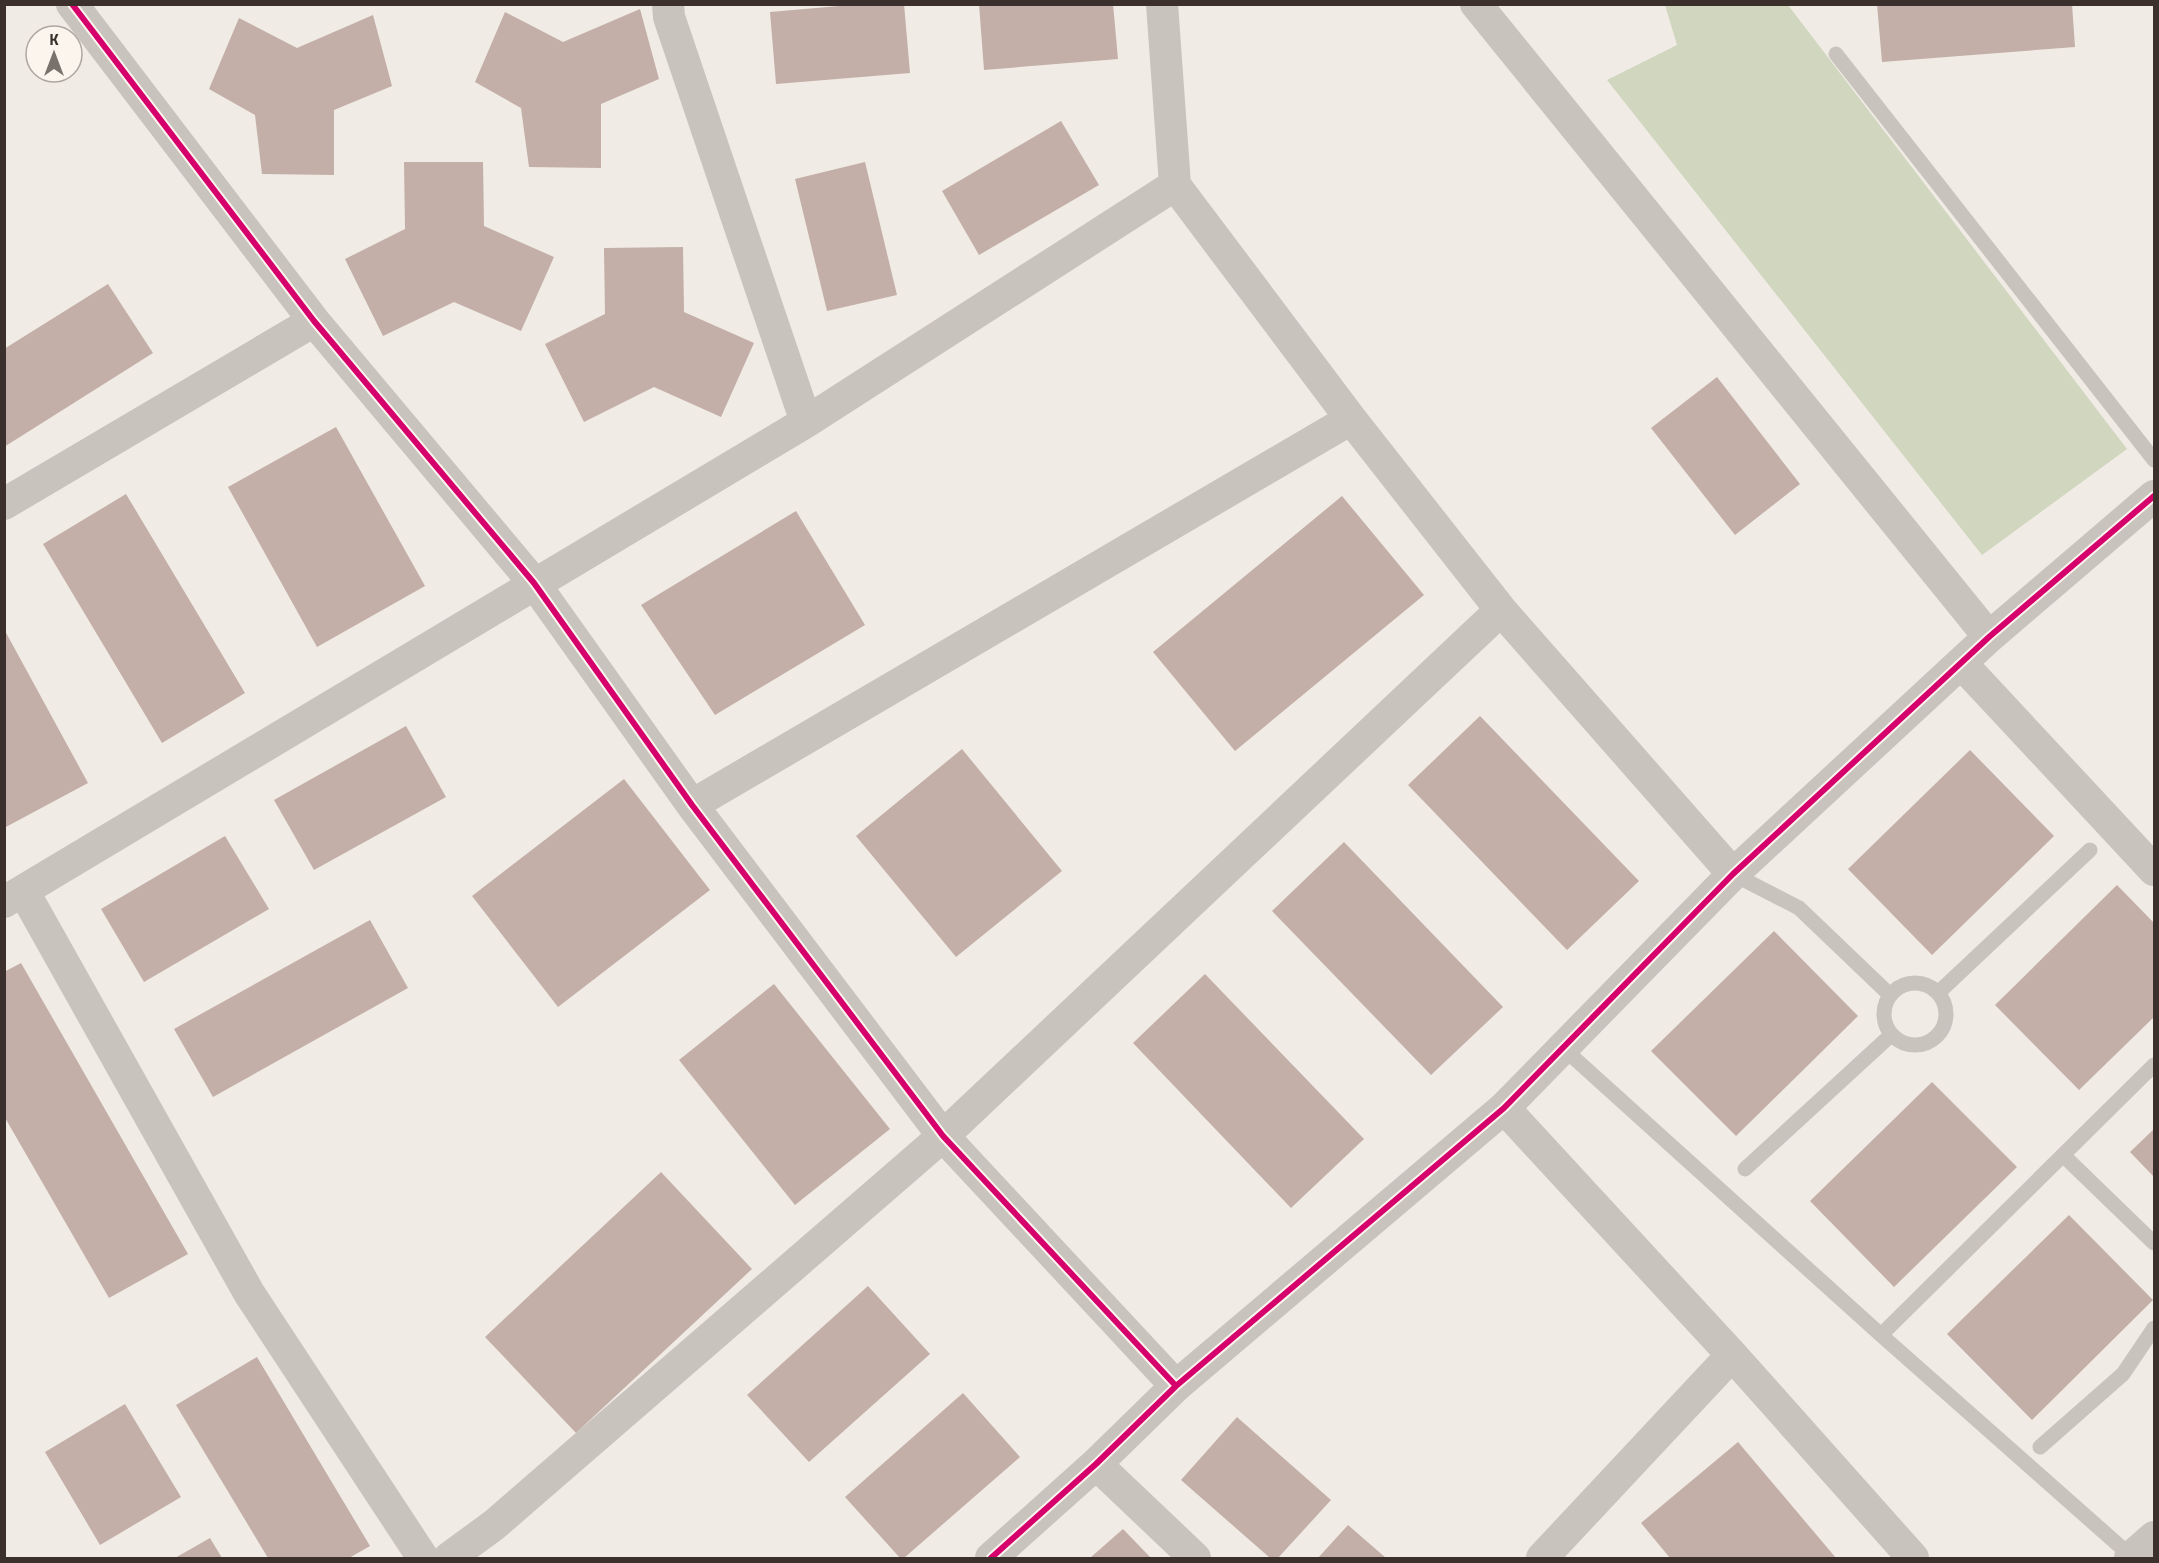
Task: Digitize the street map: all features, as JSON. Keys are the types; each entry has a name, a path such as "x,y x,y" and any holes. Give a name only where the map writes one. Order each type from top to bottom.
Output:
{"street":[{"path":"72,4 314,321 534,583 692,805 943,1136 1176,1386"},
{"path":"668,4 669,17 806,422"},
{"path":"1162,4 1175,185 1352,419 1501,610 1733,874"},
{"path":"1476,4 1989,637"},
{"path":"423,1558 249,1293 14,897 534,583 806,422 1175,185"},
{"path":"4,504 314,321"},
{"path":"692,805 1352,419"},
{"path":"991,1558 1096,1464 1176,1386 1504,1108 1733,874 1989,637 2154,496"},
{"path":"449,1558 494,1525 943,1136 1501,610"},
{"path":"1961,663 2154,870"},
{"path":"1504,1108 1732,1355 1913,1558"},
{"path":"1542,1558 1732,1355"},
{"path":"1096,1464 1194,1558"}],"lane":[{"path":"1836,54 2154,460"},
{"path":"1938,993 2090,850"},
{"path":"1733,874 1799,908 1890,995"},
{"path":"1919,983 1938,993 1946,1012 1945,1023 1932,1040 1911,1045 1891,1035 1883,1016 1884,1005 1890,995 1907,984 1919,983"},
{"path":"1745,1169 1891,1035"},
{"path":"1563,1047 1881,1335 2139,1551"},
{"path":"1881,1335 2154,1065"},
{"path":"2064,1156 2154,1243"},
{"path":"2040,1447 2123,1374 2154,1328"}],"green space":[{"path":"1665,5 1788,5 2127,449 1982,555 1607,80 1677,45"}],"building":[{"path":"862,4 904,4 910,73 776,84 770,12"},
{"path":"979,4 1113,4 1118,59 984,70"},
{"path":"1877,4 2072,4 2075,47 1882,62"},
{"path":"640,9 659,79 601,104 601,168 529,167 521,108 475,82 505,12 563,42"},
{"path":"373,15 392,86 334,110 334,175 262,174 255,115 209,89 239,18 297,48"},
{"path":"1061,121 1099,185 979,255 942,191"},
{"path":"404,162 483,162 484,226 554,257 521,331 454,302 383,336 345,259 405,229"},
{"path":"865,162 897,295 827,311 795,179"},
{"path":"683,247 684,312 754,343 721,417 654,387 584,422 545,344 605,314 604,248"},
{"path":"108,284 153,353 4,447 4,349"},
{"path":"1717,377 1800,484 1735,535 1651,428"},
{"path":"336,427 425,586 317,647 228,487"},
{"path":"126,494 245,693 162,743 43,544"},
{"path":"1342,496 1424,595 1235,751 1153,652"},
{"path":"796,511 865,625 715,715 641,605"},
{"path":"4,629 88,783 4,828"},
{"path":"1480,716 1639,881 1567,950 1408,785"},
{"path":"406,726 446,797 314,870 274,800"},
{"path":"962,749 1062,871 956,957 856,836"},
{"path":"1970,750 2054,836 1932,955 1848,869"},
{"path":"624,779 710,890 558,1007 472,896"},
{"path":"225,836 269,909 144,982 101,909"},
{"path":"1344,842 1503,1007 1431,1075 1272,911"},
{"path":"2117,885 2154,923 2154,1017 2079,1090 1995,1005"},
{"path":"370,920 408,988 213,1097 174,1029"},
{"path":"1774,931 1858,1016 1736,1136 1651,1051"},
{"path":"21,963 188,1254 109,1298 4,1116 4,972"},
{"path":"1205,974 1364,1139 1291,1208 1133,1043"},
{"path":"774,984 890,1129 795,1205 679,1060"},
{"path":"1932,1082 2017,1167 1894,1287 1810,1201"},
{"path":"2154,1129 2154,1177 2130,1152"},
{"path":"661,1172 752,1269 576,1433 485,1337"},
{"path":"2069,1215 2153,1300 2032,1420 1947,1334"},
{"path":"868,1286 930,1354 809,1462 747,1395"},
{"path":"257,1357 370,1546 349,1558 268,1558 176,1405"},
{"path":"963,1393 1020,1457 904,1558 900,1558 845,1497"},
{"path":"125,1404 181,1497 100,1545 45,1452"},
{"path":"1237,1417 1331,1500 1278,1558 1270,1558 1181,1480"},
{"path":"1738,1442 1836,1558 1670,1558 1641,1523"},
{"path":"1348,1525 1386,1558 1318,1558"},
{"path":"1123,1529 1151,1558 1090,1558"},
{"path":"210,1538 222,1558 175,1558"}],"cycle path":[{"path":"72,4 314,321 534,583 692,805 943,1136 1176,1386"},
{"path":"991,1558 1096,1464 1176,1386 1504,1108 1733,874 1989,637 2154,496"}]}
